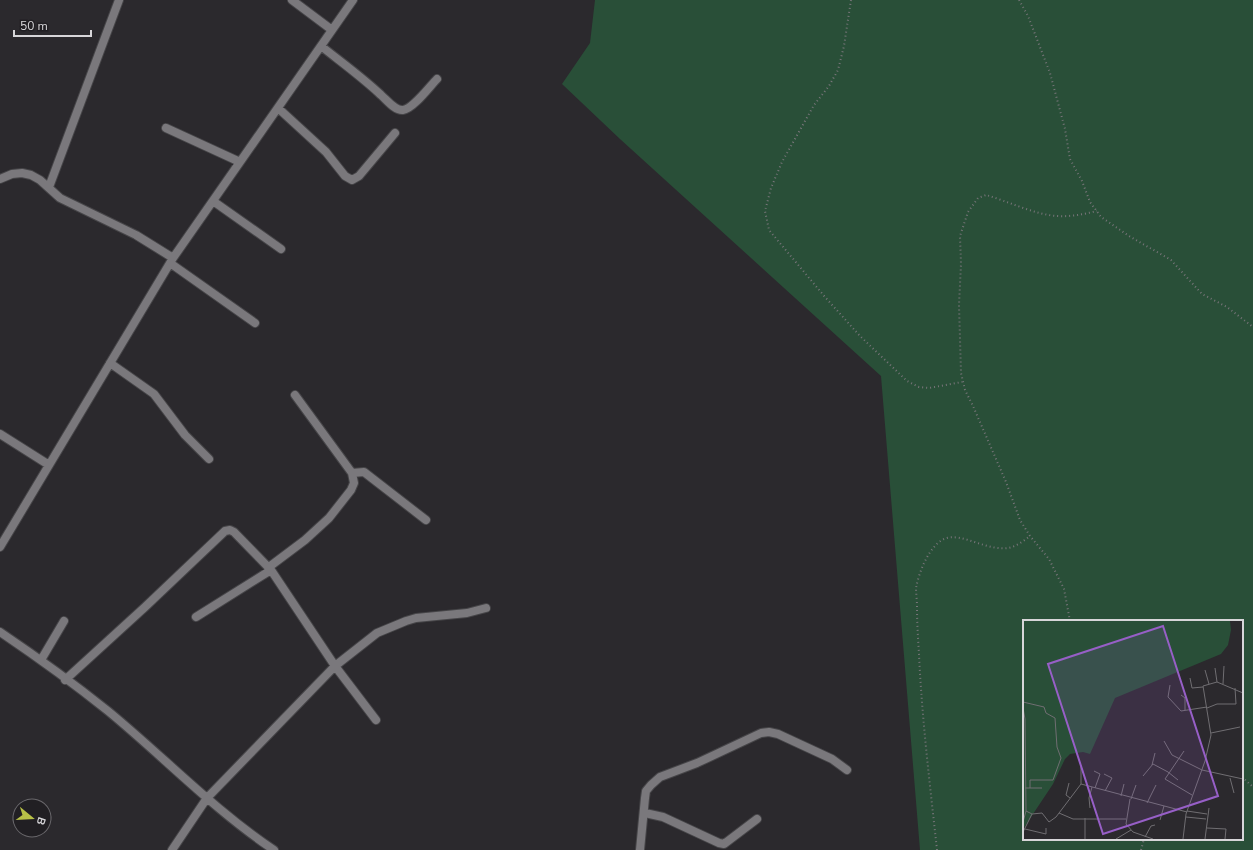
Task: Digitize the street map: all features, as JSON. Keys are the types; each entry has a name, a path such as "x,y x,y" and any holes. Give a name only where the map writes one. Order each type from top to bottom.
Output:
{"street":[{"path":"49,187 119,0"},
{"path":"292,0 332,30"},
{"path":"0,547 172,261 353,0"},
{"path":"321,46 396,108 402,110 413,104 437,79"},
{"path":"278,108 326,152 345,176 352,180 359,176 395,133"},
{"path":"166,128 240,162"},
{"path":"0,179 12,174 22,173 40,180 64,200 136,235 255,323"},
{"path":"213,201 281,249"},
{"path":"110,363 154,394 185,435 209,458"},
{"path":"196,617 270,568 305,540 329,518 351,490 354,483 352,473 295,394"},
{"path":"0,434 49,465"},
{"path":"352,473 364,472 426,520"},
{"path":"65,680 225,531 230,530 234,532 270,568 335,666 376,720"},
{"path":"172,850 207,798 335,666 377,633 406,620 468,613 486,608"},
{"path":"41,660 64,621"},
{"path":"0,632 41,660 65,680 108,711 207,798 261,842 274,850"},
{"path":"640,850 646,791 651,785 660,777 697,763 761,734 769,732 778,734 832,758 847,770"},
{"path":"644,813 657,814 724,844 757,819"}],"path":[{"path":"851,0 844,46 838,70 829,86 814,105 782,162 771,188 766,211 769,230 860,336 907,380 919,387 929,388 962,382"},
{"path":"1019,0 1028,16 1050,72 1065,129 1070,159 1082,181 1090,202 1101,217 1129,236 1171,260 1202,294 1227,307 1253,328"},
{"path":"1070,620 1064,589 1049,558 1030,536 1020,520 1006,482 965,390 962,373 959,305 961,264 960,236 968,212 978,198 986,195 1038,212 1056,216 1077,215 1097,211"},
{"path":"937,850 928,763 917,626 916,588 923,564 934,547 945,539 957,538 985,546 1000,548 1012,547 1030,536"},
{"path":"1243,778 1253,787"},
{"path":"1141,850 1144,840"}],"green space":[{"path":"595,0 1253,0 1253,850 920,850 881,376 620,139 562,84 590,43"}]}
